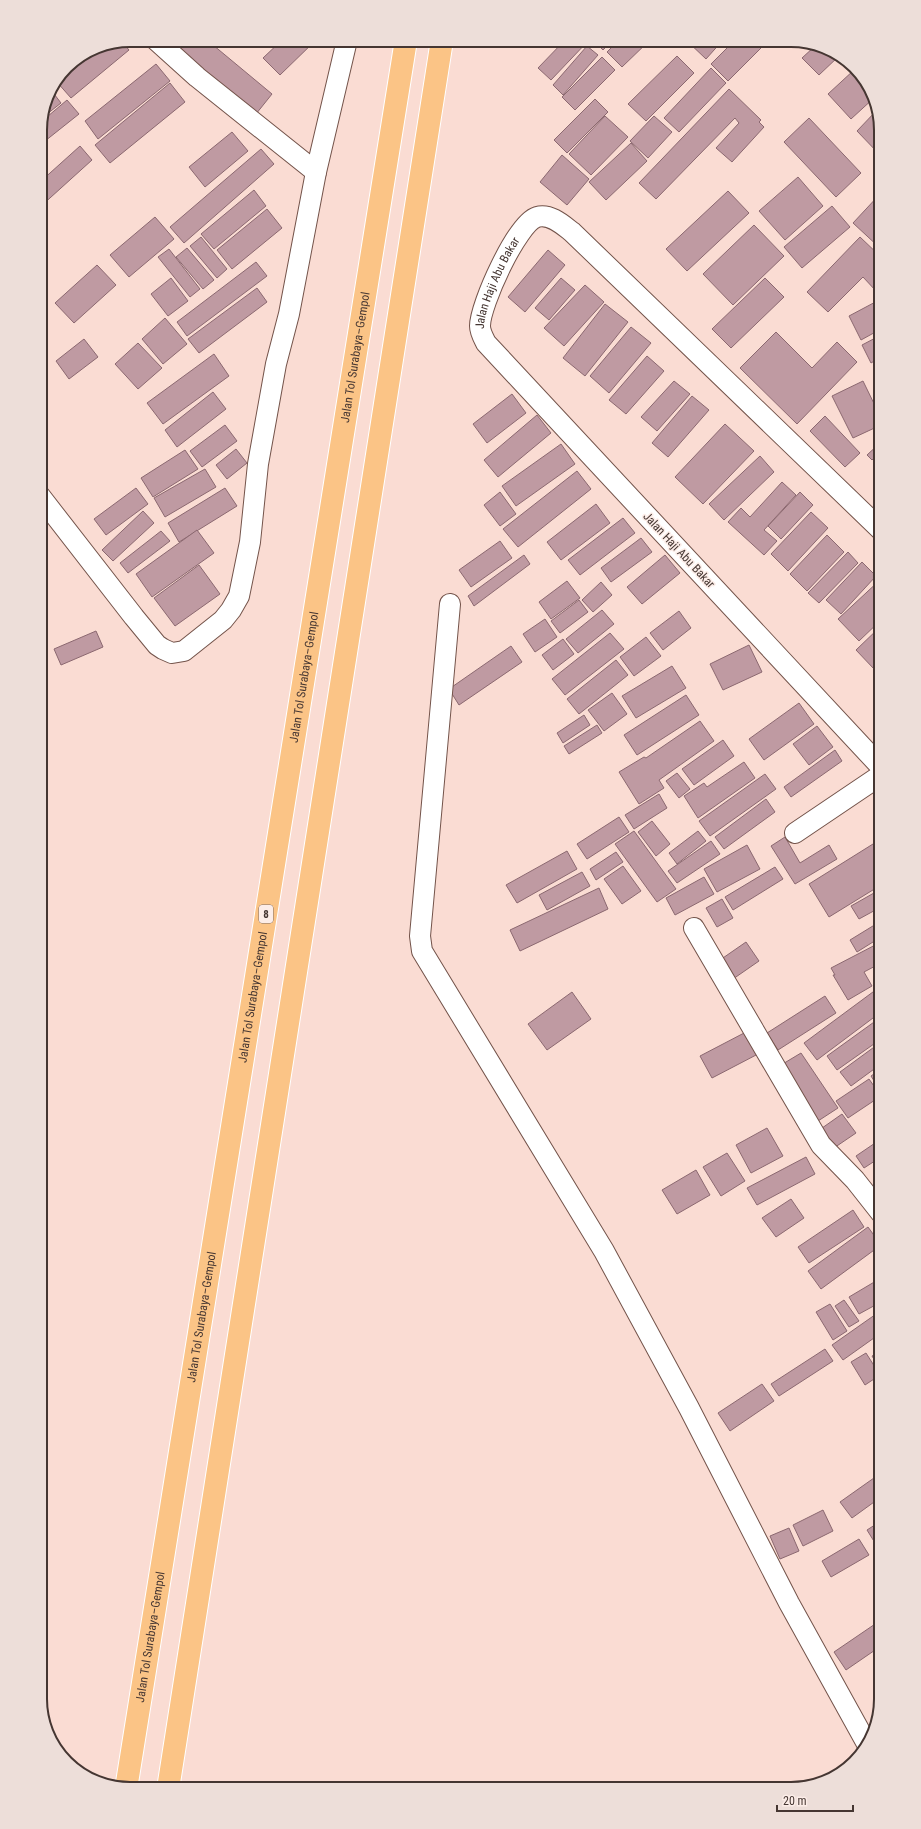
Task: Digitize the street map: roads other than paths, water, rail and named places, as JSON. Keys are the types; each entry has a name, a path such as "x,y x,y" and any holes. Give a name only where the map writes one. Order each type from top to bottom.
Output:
{"highway":[{"name":"Jalan Tol Surabaya–Gempol","path":"127,1782 405,47"},
{"path":"169,1782 441,47"}],"street":[{"path":"164,47 197,77 316,172"},
{"path":"47,505 134,617 157,645 163,649 172,653 184,651 228,615 239,596 247,555 258,464 316,172 345,47"},
{"name":"Jalan Haji Abu Bakar","path":"874,523 572,232 557,221 544,216 533,219 526,225 505,258 481,313 480,330 486,343 874,759"},
{"path":"450,604 420,936 422,951 604,1251 689,1408 789,1602 864,1738"},
{"path":"795,833 874,780"},
{"path":"694,928 821,1145 855,1180 874,1204"}]}
